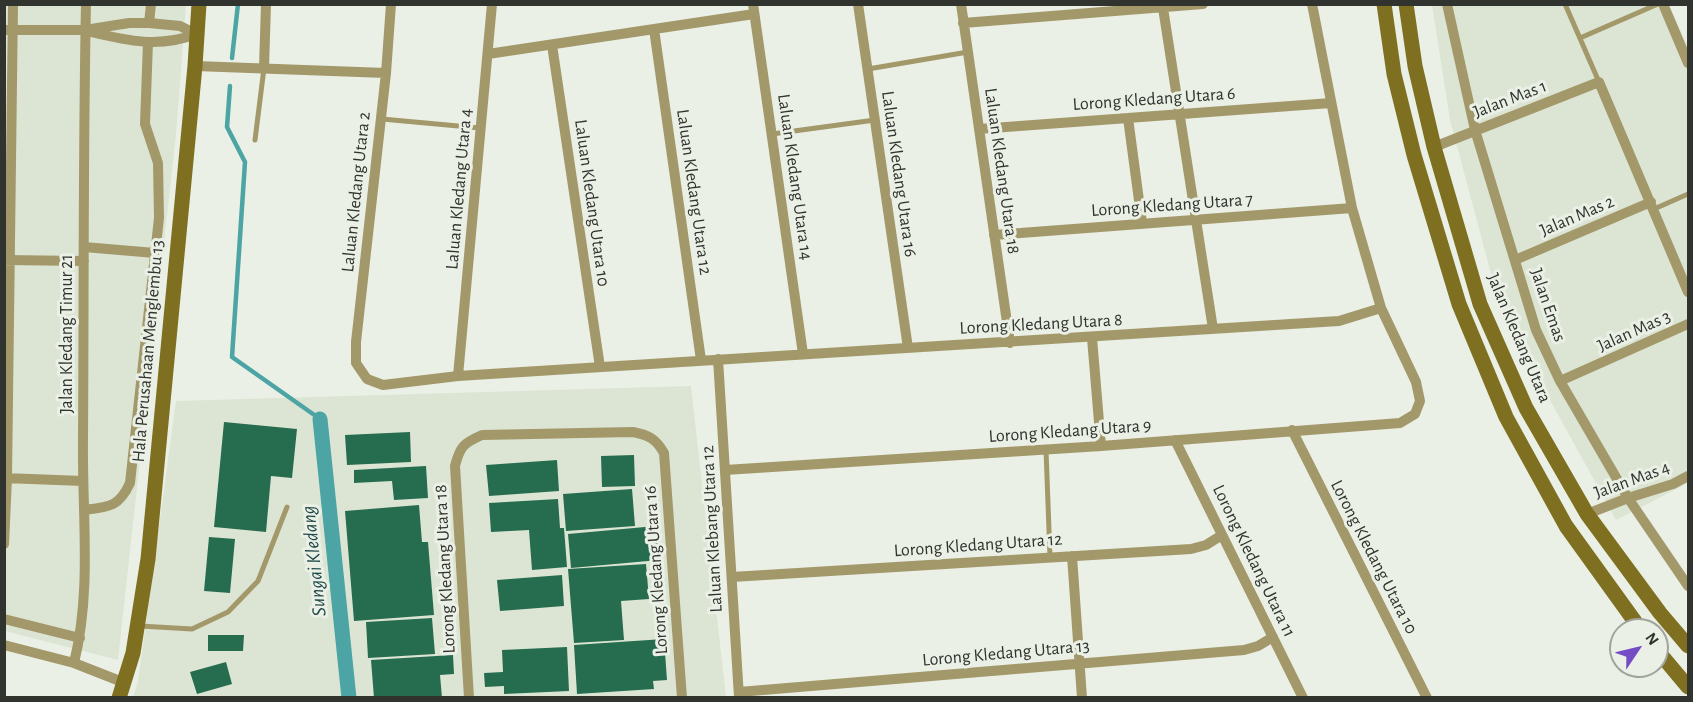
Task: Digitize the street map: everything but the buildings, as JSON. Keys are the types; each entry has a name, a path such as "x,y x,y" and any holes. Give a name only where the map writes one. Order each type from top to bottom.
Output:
{"main road":[{"name":"Hala Perusahaan Menglembu 13","path":"119,698 125,683 138,626 149,547 199,4"},
{"path":"1384,4 1394,74 1414,155 1459,304 1506,417 1566,526 1632,618"},
{"name":"Jalan Kledang Utara","path":"1406,4 1415,66 1434,147 1480,304 1526,408 1587,514 1660,613 1689,646"},
{"path":"1669,664 1689,687"}],"street":[{"path":"4,544 9,30 13,4"},
{"name":"Jalan Kledang Timur 21","path":"74,663 80,638 86,571 83,481 86,4"},
{"path":"149,23 151,4"},
{"path":"264,68 266,4"},
{"name":"Laluan Kledang Utara 2","path":"367,379 356,363 356,342 386,73 391,4"},
{"name":"Laluan Kledang Utara 4","path":"458,376 492,4"},
{"name":"Laluan Kledang Utara 16","path":"858,4 908,348"},
{"name":"Laluan Kledang Utara 18","path":"961,4 1010,343"},
{"path":"963,23 1062,10 1163,8 1203,4"},
{"path":"1312,4 1352,208 1381,308"},
{"name":"Jalan Emas","path":"1447,4 1475,130 1536,330 1560,381 1628,498 1689,586"},
{"path":"1663,4 1689,63"},
{"path":"1163,8 1213,329"},
{"path":"488,54 654,29 754,9"},
{"name":"Laluan Kledang Utara 14","path":"754,9 804,354"},
{"path":"9,30 85,30 129,22 180,26 196,34"},
{"name":"Laluan Kledang Utara 12","path":"654,29 701,360"},
{"path":"85,30 127,41 148,42 178,41 196,34"},
{"path":"84,510 106,507 123,498 130,483 159,218 158,163 145,123 148,42"},
{"name":"Laluan Kledang Utara 10","path":"552,45 600,367"},
{"path":"195,66 386,73"},
{"path":"1599,82 1689,292"},
{"name":"Jalan Mas 1","path":"1434,147 1599,82"},
{"name":"Lorong Kledang Utara 6","path":"979,129 1331,102"},
{"path":"1128,118 1142,224"},
{"name":"Jalan Mas 2","path":"1515,260 1653,205"},
{"name":"Lorong Kledang Utara 7","path":"994,235 1352,208"},
{"path":"84,247 155,253"},
{"path":"7,260 84,261"},
{"name":"Lorong Kledang Utara 8","path":"367,379 383,385 458,376 1339,321 1381,308"},
{"name":"Lorong Kledang Utara 9","path":"725,470 1046,450 1400,423 1415,414 1420,401 1416,382 1381,308"},
{"name":"Jalan Mas 3","path":"1560,381 1689,324"},
{"path":"1092,338 1101,446"},
{"name":"Laluan Klebang Utara 12","path":"718,359 739,695"},
{"name":"Lorong Kledang Utara 10","path":"1292,430 1427,698"},
{"name":"Lorong Kledang Utara 16","path":"467,442 482,435 633,432 647,434 657,441 664,453 682,698"},
{"name":"Lorong Kledang Utara 11","path":"1175,440 1303,698"},
{"name":"Lorong Kledang Utara 18","path":"467,442 459,452 455,466 469,698"},
{"name":"Jalan Mas 4","path":"1587,514 1673,484 1689,476"},
{"path":"6,478 83,481"},
{"name":"Lorong Kledang Utara 12","path":"732,577 1191,549 1206,545 1222,535"},
{"path":"1072,555 1082,698"},
{"path":"4,619 80,638"},
{"name":"Lorong Kledang Utara 13","path":"739,695 1244,650 1258,646 1273,637"},
{"path":"4,645 74,663 125,683"}],"lane":[{"path":"1565,4 1599,82"},
{"path":"1580,38 1658,4"},
{"path":"868,69 968,52"},
{"path":"255,140 264,68"},
{"path":"380,119 481,129"},
{"path":"772,134 875,120"},
{"path":"1653,205 1689,194"},
{"path":"1046,450 1050,557"},
{"path":"138,626 192,629 228,612 258,581 287,507"}],"shaded area":[{"path":"4,5 186,5 176,134 118,660 5,631"},
{"path":"1432,5 1669,5 1688,47 1688,483 1616,520 1501,311 1450,120"},
{"path":"691,386 726,697 133,698 138,681 176,401"}],"waterway":[{"path":"232,58 238,4"},
{"path":"230,86 227,127 245,162 232,357 320,419"},
{"name":"Sungai Kledang","path":"320,419 349,698"}]}
